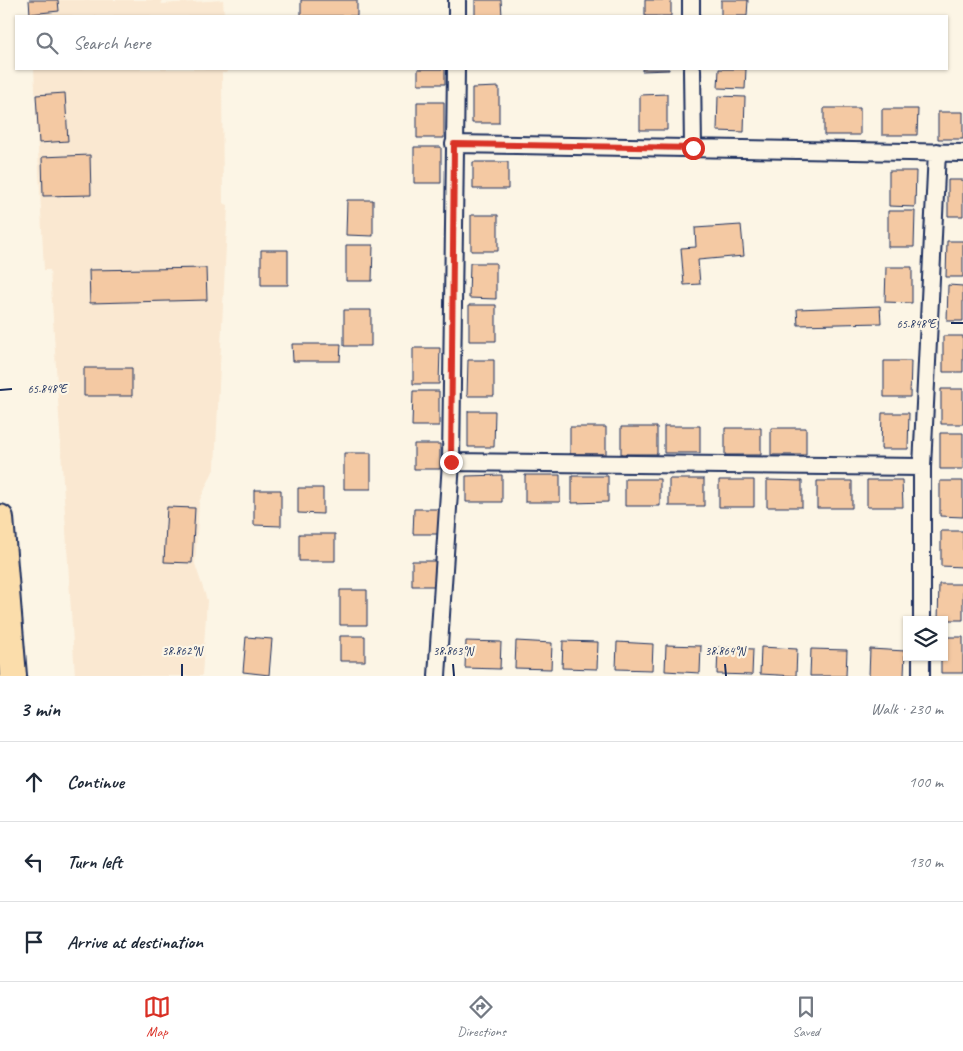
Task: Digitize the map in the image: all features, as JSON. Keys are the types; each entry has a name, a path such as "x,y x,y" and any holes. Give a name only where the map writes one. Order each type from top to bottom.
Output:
{"main road":[{"path":"0,518 12,676"}],"street":[{"path":"457,0 457,15"},
{"path":"691,0 691,15"},
{"path":"437,676 451,462 456,70"},
{"path":"692,70 693,148"},
{"path":"454,144 963,152"},
{"path":"922,616 922,467 937,152"},
{"path":"451,462 922,467"},
{"path":"921,661 921,676"}],"shaded area":[{"path":"29,0 161,0 162,4 223,0 224,15 30,15"},
{"path":"34,70 227,70 227,73 222,73 223,203 228,205 215,467 199,502 195,564 207,600 202,676 75,676 50,270 44,270"}],"building":[{"path":"29,0 58,0 59,11 30,14"},
{"path":"301,0 357,0 357,15 301,15"},
{"path":"475,0 501,0 502,15 475,15"},
{"path":"645,0 671,0 671,15 645,15"},
{"path":"721,0 748,0 747,15 721,15"},
{"path":"418,70 445,70 445,84 418,84"},
{"path":"719,70 746,70 745,89 718,88"},
{"path":"499,87 499,123 472,123 472,88"},
{"path":"65,93 68,141 39,143 36,95"},
{"path":"667,94 667,130 640,130 640,95"},
{"path":"718,96 745,97 744,132 717,131"},
{"path":"417,102 444,102 444,138 417,138"},
{"path":"824,108 860,108 860,135 824,135"},
{"path":"882,109 918,109 917,135 882,135"},
{"path":"938,112 963,112 963,139 938,139"},
{"path":"414,147 441,147 441,183 414,183"},
{"path":"90,155 91,195 43,196 42,157"},
{"path":"473,162 508,162 508,189 473,189"},
{"path":"889,171 916,171 915,207 889,206"},
{"path":"948,180 963,180 963,216 948,216"},
{"path":"347,200 373,200 373,236 346,235"},
{"path":"888,211 915,211 914,247 888,247"},
{"path":"471,215 498,215 498,251 471,251"},
{"path":"741,225 744,256 698,260 700,284 684,285 681,248 696,247 695,228"},
{"path":"947,241 963,241 963,277 946,277"},
{"path":"346,245 373,245 372,281 346,281"},
{"path":"261,250 288,250 288,285 261,285"},
{"path":"470,263 496,263 496,299 469,298"},
{"path":"886,267 912,267 912,303 885,302"},
{"path":"206,268 207,300 90,303 89,270"},
{"path":"948,285 963,286 963,321 947,321"},
{"path":"469,305 496,305 496,341 469,341"},
{"path":"880,306 881,323 798,325 797,309"},
{"path":"344,310 371,310 371,346 344,346"},
{"path":"943,336 963,336 963,372 943,372"},
{"path":"292,344 341,344 340,361 293,361"},
{"path":"413,348 440,348 439,384 413,384"},
{"path":"468,360 494,360 494,396 467,396"},
{"path":"884,361 911,361 910,397 884,397"},
{"path":"84,368 132,368 132,396 84,396"},
{"path":"941,389 963,389 963,424 941,424"},
{"path":"413,391 439,391 439,426 412,426"},
{"path":"468,411 495,411 494,447 468,447"},
{"path":"882,413 909,413 908,449 881,449"},
{"path":"664,426 700,426 700,453 664,453"},
{"path":"570,427 606,427 606,454 570,454"},
{"path":"621,427 657,427 657,454 621,454"},
{"path":"725,428 761,428 761,455 725,455"},
{"path":"771,428 806,428 806,455 771,455"},
{"path":"940,433 963,433 963,469 940,469"},
{"path":"414,444 440,444 440,469 414,469"},
{"path":"344,453 371,453 371,489 344,489"},
{"path":"502,475 502,502 466,502 466,476"},
{"path":"525,475 560,475 560,502 525,502"},
{"path":"572,476 608,476 608,502 572,503"},
{"path":"625,479 660,479 660,506 625,506"},
{"path":"669,479 704,479 704,506 669,506"},
{"path":"719,480 754,480 754,507 719,507"},
{"path":"767,480 802,481 802,507 767,507"},
{"path":"867,480 902,480 903,507 867,507"},
{"path":"817,481 852,481 852,508 817,508"},
{"path":"940,481 963,481 963,517 940,516"},
{"path":"298,488 323,488 323,514 298,513"},
{"path":"254,490 281,490 281,526 254,525"},
{"path":"167,507 195,508 192,563 164,562"},
{"path":"414,509 439,509 439,534 413,534"},
{"path":"941,531 963,531 963,567 941,566"},
{"path":"299,534 335,534 335,561 299,561"},
{"path":"412,561 438,561 437,586 412,586"},
{"path":"939,584 963,584 963,620 948,620 948,616 938,616"},
{"path":"340,590 367,590 367,625 340,625"},
{"path":"340,636 365,636 365,661 340,661"},
{"path":"246,637 272,639 269,675 243,672"},
{"path":"948,637 963,637 963,673 941,673 941,661 948,661"},
{"path":"466,641 501,642 500,669 465,668"},
{"path":"516,641 552,643 551,669 515,668"},
{"path":"563,641 598,642 597,669 562,668"},
{"path":"617,642 653,644 652,670 616,669"},
{"path":"666,645 701,646 700,673 665,671"},
{"path":"718,647 753,649 752,675 717,674"},
{"path":"761,647 797,649 796,676 760,674"},
{"path":"811,649 847,650 846,676 810,676"},
{"path":"870,649 903,651 904,676 869,676"}],"route":[{"path":"451,462 454,144 693,148"}]}
